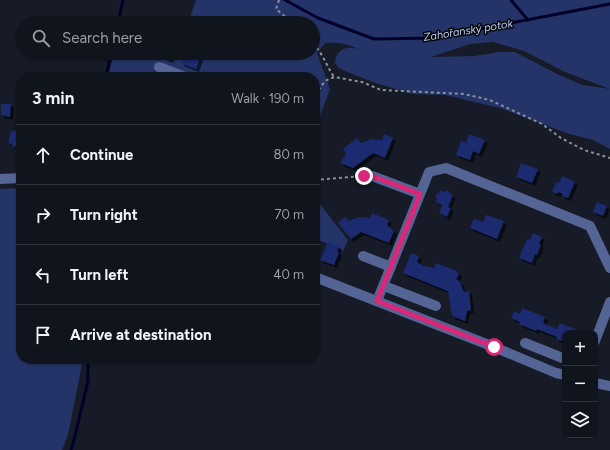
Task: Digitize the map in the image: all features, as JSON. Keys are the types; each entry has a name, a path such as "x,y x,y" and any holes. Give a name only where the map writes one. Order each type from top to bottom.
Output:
{"street":[{"path":"159,67 172,72"},
{"path":"377,301 429,172 446,168 590,226 610,268"},
{"path":"372,176 420,194"},
{"path":"0,179 16,178"},
{"path":"363,256 391,267"},
{"path":"320,279 562,374"},
{"path":"384,286 436,306"},
{"path":"598,333 610,302"},
{"path":"525,343 562,358"},
{"path":"598,384 610,386"}],"path":[{"path":"279,0 276,9 284,16"},
{"path":"320,51 334,77"},
{"path":"320,88 325,82 334,77 362,82 381,90 464,94 490,100 542,124 561,138 584,150 610,158"},
{"path":"320,180 372,176"}],"shaded area":[{"path":"196,0 610,0 610,89 610,149 593,140 566,133 500,108 445,95 413,94 352,74 339,68 335,63 336,56 340,51 346,48 354,48 362,51 348,45 339,43 325,43 320,49 320,16 190,16","holes":["493,42 524,51 565,72 610,89 583,85 559,75 515,52 499,52 475,56 431,57 470,44"]},
{"path":"112,60 320,60 330,89 320,116 320,72 109,72"},
{"path":"16,188 16,364 82,364 68,435 62,450 0,450 0,189"},
{"path":"320,204 348,240 343,251 320,240"}],"building":[{"path":"182,60 199,60 196,69 181,63"},
{"path":"1,104 11,104 10,117 1,115"},
{"path":"16,130 16,147 8,143 11,131 14,132"},
{"path":"384,134 393,138 385,158 373,153 353,168 340,163 346,154 343,149 357,138 361,143 371,139 382,140"},
{"path":"469,134 485,140 479,154 473,151 470,160 456,155 461,141 466,143"},
{"path":"521,163 538,169 532,183 516,177"},
{"path":"562,176 575,182 568,198 562,196 563,194 558,192 558,194 552,192 556,182 559,183"},
{"path":"440,190 445,192 447,190 453,195 448,207 451,208 447,217 439,213 442,205 436,202 437,199 435,198 437,193 439,194"},
{"path":"597,202 607,206 603,216 593,212"},
{"path":"372,213 389,220 387,225 394,231 389,243 361,232 351,239 338,223 345,217 349,221 359,217 370,218"},
{"path":"486,215 504,221 497,239 470,228 474,219 483,222"},
{"path":"533,233 542,237 539,244 541,245 537,255 535,254 532,263 519,258 527,239 530,240"},
{"path":"328,242 339,246 337,251 339,252 334,265 320,260"},
{"path":"411,253 419,256 417,262 423,266 434,268 436,263 457,271 459,275 456,279 460,282 464,292 469,291 471,310 467,311 465,321 452,316 448,291 403,273"},
{"path":"522,308 545,317 543,323 557,329 560,323 578,330 562,330 562,341 556,339 557,337 537,329 536,331 519,324 520,322 511,318 514,311 520,314"}],"waterway":[{"path":"120,16 123,0"},
{"name":"Zahořanský potok","path":"285,0 314,16"},
{"path":"511,0 528,20"},
{"name":"Zahořanský potok","path":"320,19 374,39 433,38 610,4"},
{"path":"107,72 110,60"},
{"path":"71,450 88,381 88,364"}],"route":[{"path":"364,176 372,176 420,194 377,301 494,347"}]}
